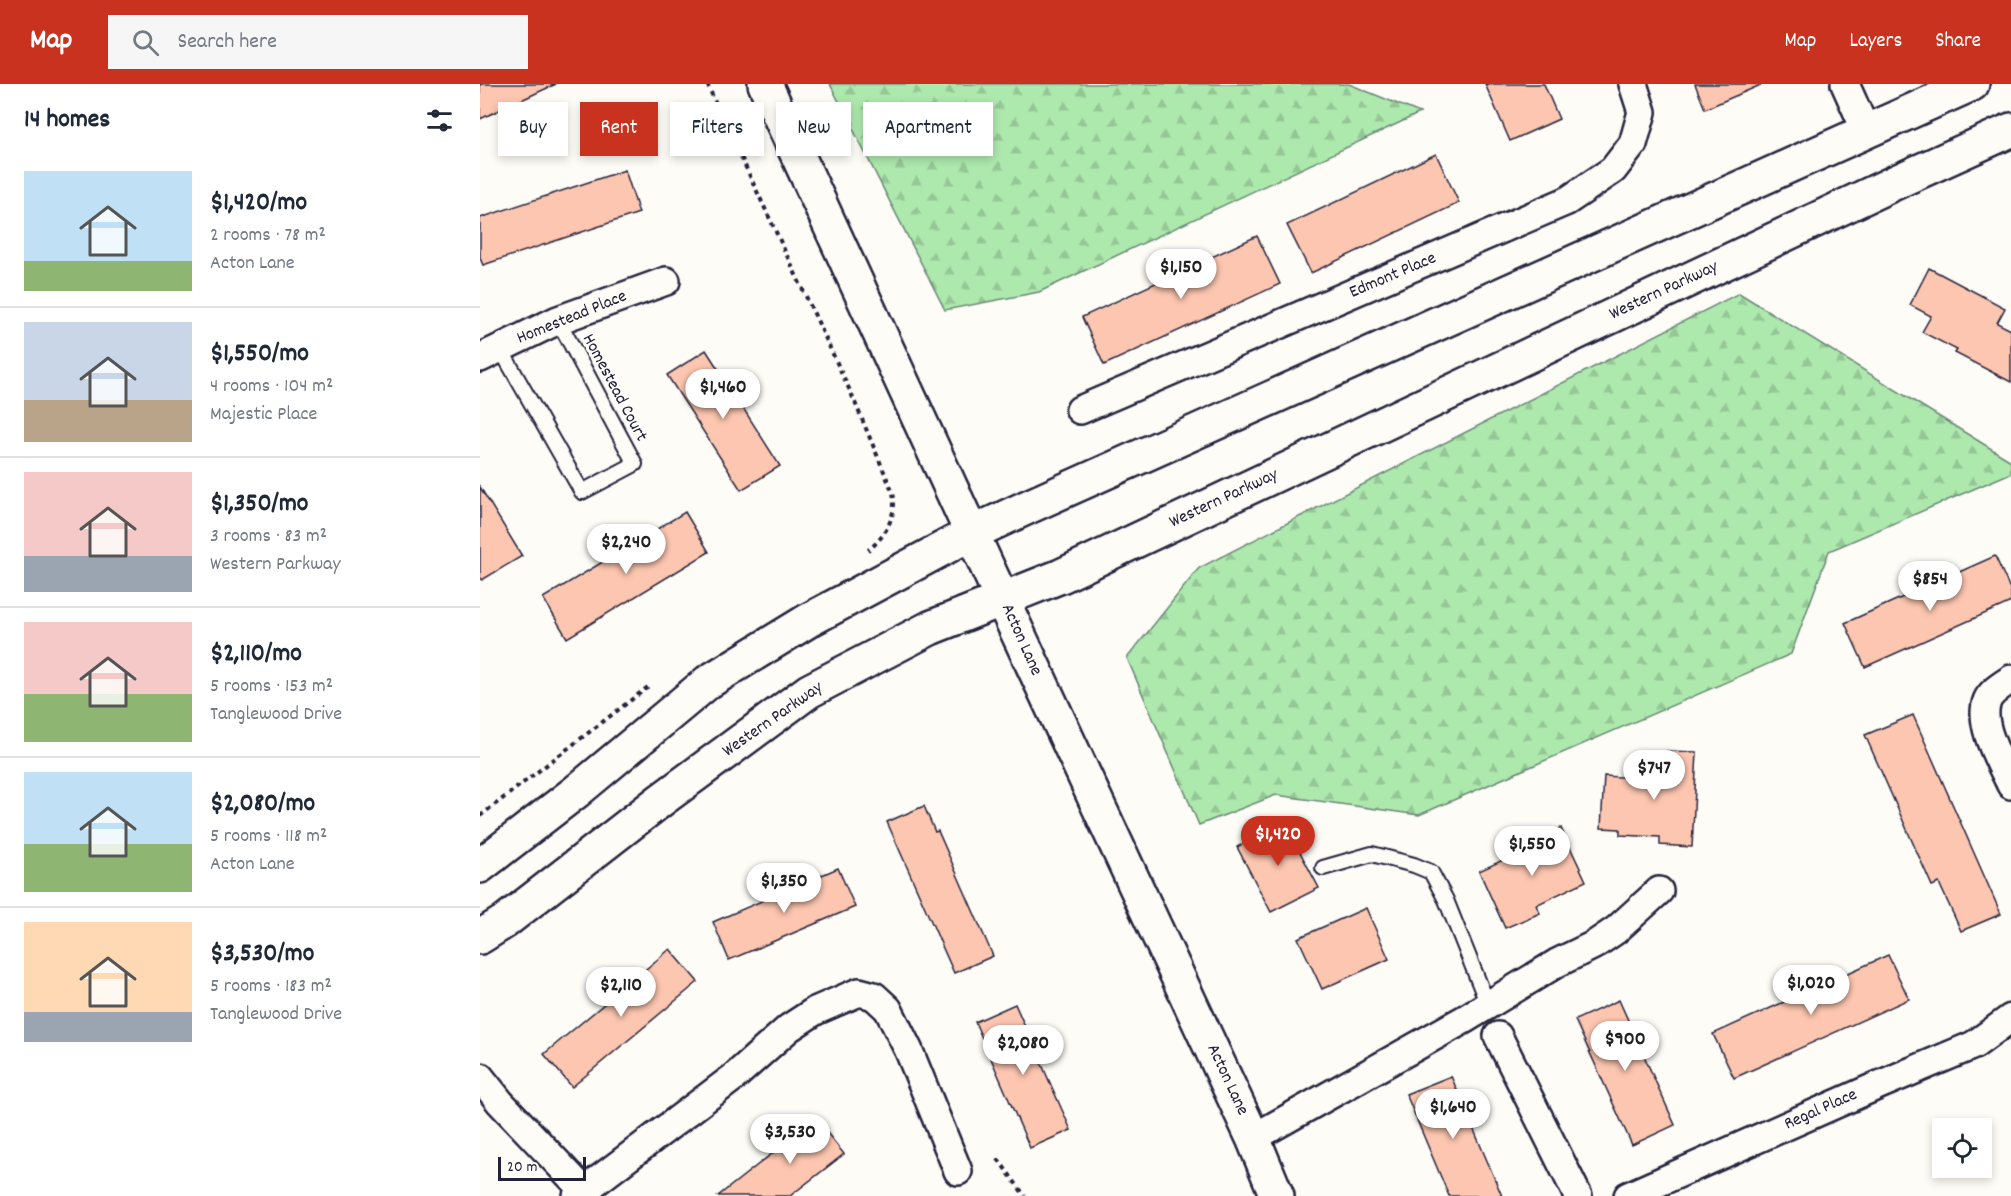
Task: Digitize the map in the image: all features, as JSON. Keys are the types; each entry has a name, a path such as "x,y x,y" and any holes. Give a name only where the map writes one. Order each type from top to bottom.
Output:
{"main road":[{"name":"Acton Lane","path":"765,84 1253,1138 1277,1196"},
{"path":"480,866 708,682 809,620 972,533 1972,84"},
{"name":"Western Parkway","path":"480,937 504,922 661,800 809,691 930,628 1061,576 1885,187 2011,130"}],"street":[{"name":"Edmont Place","path":"1080,410 1567,201 1613,170 1633,144 1642,112 1634,84"},
{"path":"1845,84 1866,131"},
{"name":"Homestead Place","path":"490,353 558,320 666,281"},
{"path":"2011,679 1996,689 1987,701 1986,720 1989,736 2011,785"},
{"path":"1253,1138 1488,1005 1557,963 1594,945 1616,930 1659,891"},
{"path":"480,1077 583,1194 734,1077 789,1028 814,1011 859,993 874,996 888,1009 909,1051 958,1171"},
{"name":"Regal Place","path":"1628,1196 1974,1045 2011,1018"},
{"path":"1498,1036 1578,1196"}],"lane":[{"name":"Homestead Court","path":"490,353 582,492 634,464 558,320"},
{"path":"1323,868 1372,854 1431,872 1446,900 1488,1005"}],"path":[{"path":"707,84 846,383 893,493 893,509 884,534 878,543 864,552"},
{"path":"998,1160 1025,1196"}],"green space":[{"path":"830,84 1349,84 1420,113 1039,292 945,310 867,156 993,156 993,102 863,102 863,149 851,125 851,102 839,102"},
{"path":"1739,293 2011,461 2011,473 1829,551 1791,654 1419,815 1276,795 1199,825 1127,658 1199,568"}],"building":[{"path":"480,84 556,84 517,102 498,102 498,111 480,119"},
{"path":"1485,84 1544,84 1559,119 1510,141"},
{"path":"1695,84 1763,84 1705,109"},
{"path":"1436,154 1459,203 1311,273 1287,225"},
{"path":"625,170 639,213 483,265 480,258 480,218"},
{"path":"1257,236 1280,284 1104,365 1082,317"},
{"path":"1929,268 2005,308 1997,323 2011,330 2011,382 1955,353 1957,350 1922,332 1931,316 1910,305"},
{"path":"706,350 780,466 741,490 667,375"},
{"path":"480,487 522,556 482,580 480,577"},
{"path":"685,512 709,552 567,638 543,598"},
{"path":"1995,556 2011,591 2011,602 1865,667 1845,623"},
{"path":"1913,715 2001,914 1961,931 1939,883 1932,886 1865,735"},
{"path":"1666,751 1697,752 1692,847 1660,845 1660,837 1620,835 1620,829 1601,828 1604,776 1638,778 1638,765 1665,767"},
{"path":"924,806 935,832 938,831 993,956 954,973 887,822"},
{"path":"1284,822 1319,888 1271,912 1237,847"},
{"path":"1561,828 1586,881 1536,905 1540,913 1505,928 1479,871 1523,851 1521,847"},
{"path":"838,868 855,907 729,960 713,922"},
{"path":"1366,908 1389,959 1322,989 1298,938"},
{"path":"670,949 698,982 572,1087 544,1054"},
{"path":"1888,955 1909,999 1734,1078 1713,1034"},
{"path":"1619,1000 1675,1125 1632,1145 1575,1020"},
{"path":"1015,1004 1071,1130 1030,1148 975,1022"},
{"path":"1451,1076 1502,1196 1449,1196 1406,1094"},
{"path":"816,1119 844,1154 790,1196 718,1196"}]}
